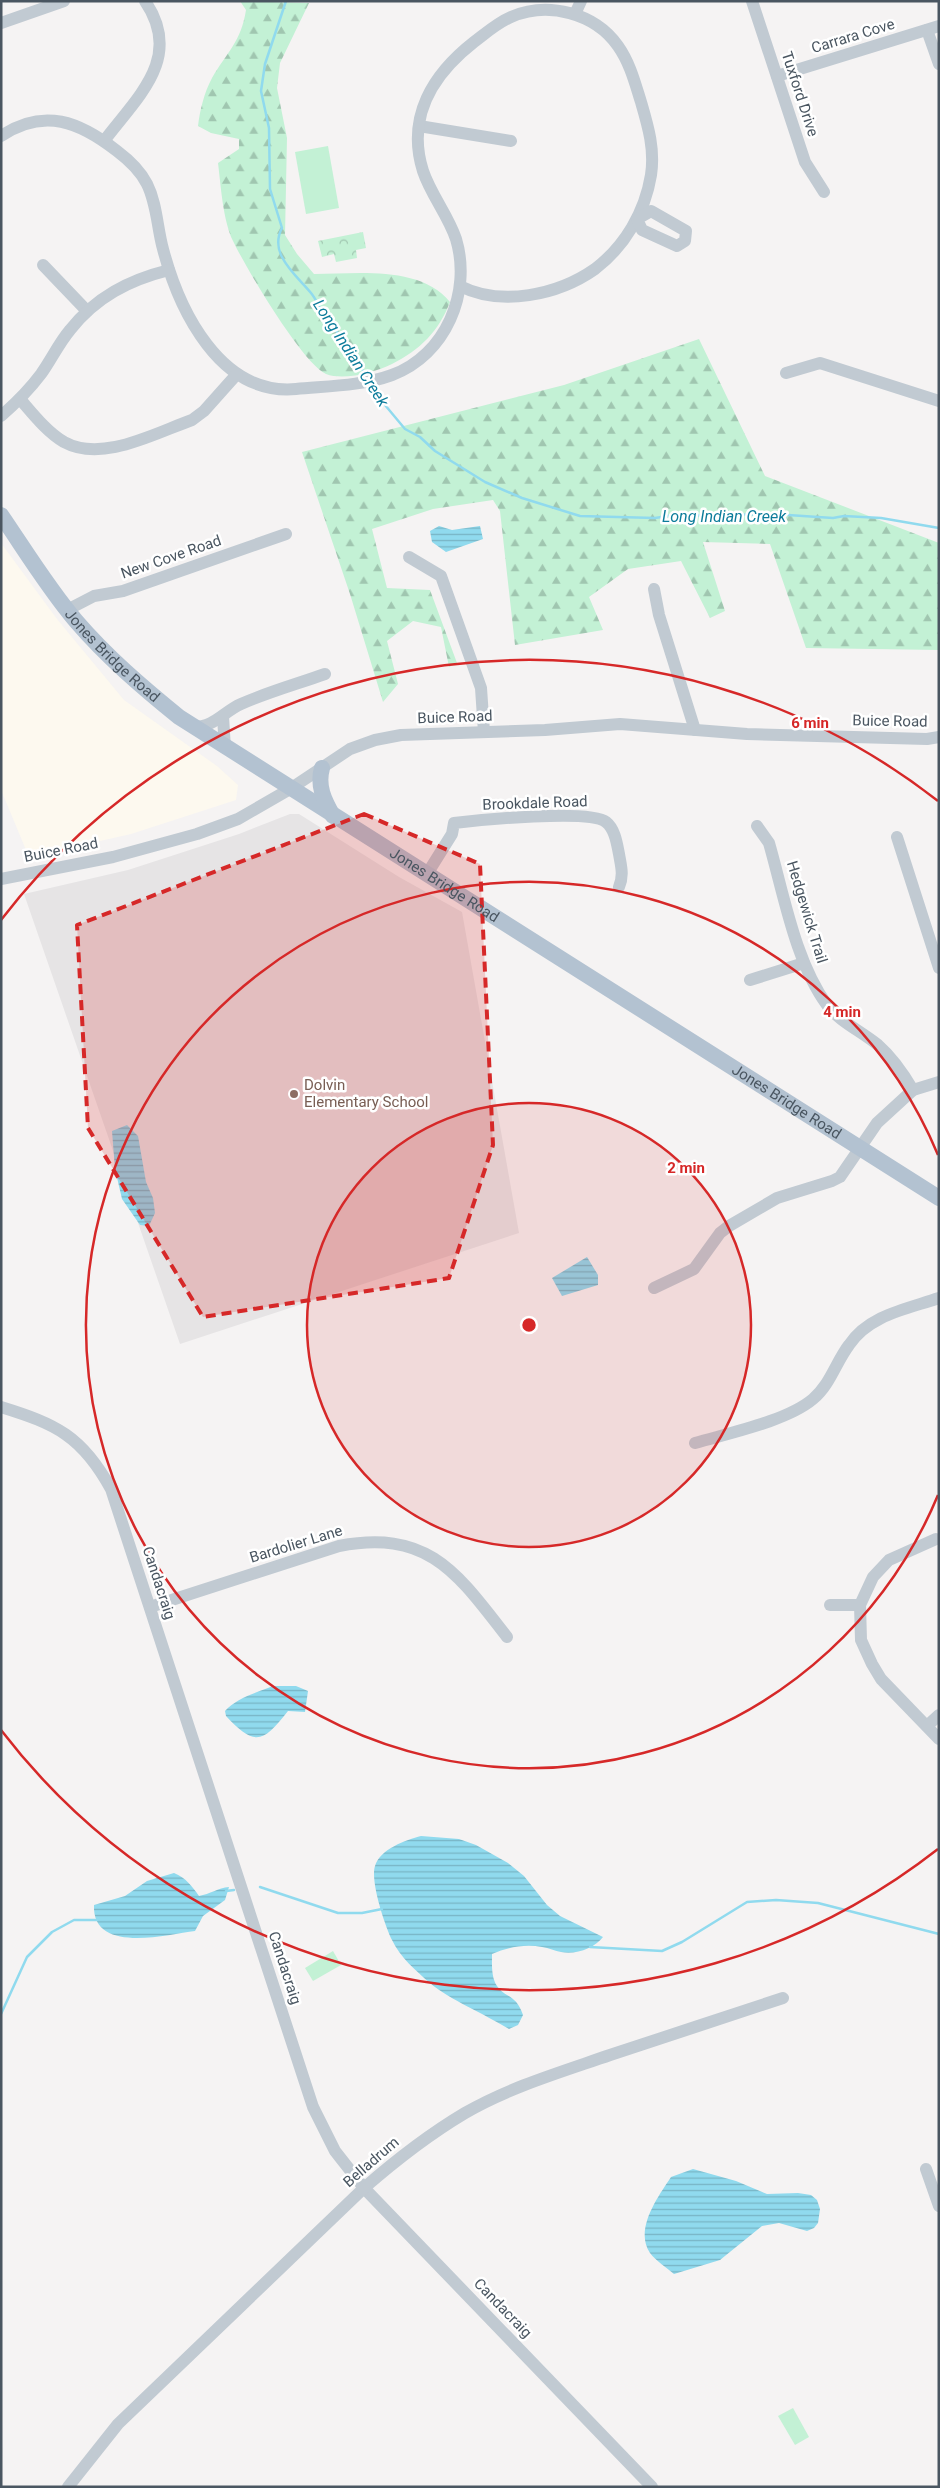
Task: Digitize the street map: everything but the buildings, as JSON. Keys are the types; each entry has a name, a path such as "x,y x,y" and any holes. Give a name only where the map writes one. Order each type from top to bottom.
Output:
{"main road":[{"name":"Jones Bridge Road","path":"1,514 67,610 103,650 136,682 194,727 939,1198"},
{"path":"322,768 320,786 333,816"}],"street":[{"path":"1,23 64,1"},
{"path":"104,141 149,81 159,62 161,47 159,32 153,13 145,1"},
{"path":"575,14 580,1"},
{"name":"Tuxford Drive","path":"752,1 806,162 824,192"},
{"path":"1,136 19,126 48,120 77,125 104,141 132,162 148,184 154,202 169,270 182,301 199,331 218,358 237,374 263,386 289,390 368,381 392,375 417,361 439,339 453,314 460,286 460,263 456,239 429,187 422,167 418,146 419,126 426,97 441,72 457,55 494,26 513,16 534,10 555,10 575,14 600,28 620,49 630,68 648,126 652,148 652,173 638,219 623,242 605,261 584,276 561,288 534,294 509,296 480,293 460,286"},
{"path":"933,28 939,64"},
{"name":"Carrara Cove","path":"778,76 933,28"},
{"path":"419,126 511,141"},
{"path":"43,264 87,311"},
{"path":"1,416 20,399 40,375 69,331 87,311 125,285 145,276 169,270"},
{"path":"786,373 820,363 939,402"},
{"path":"20,399 40,423 63,442 82,449 102,451 192,420 204,411 237,374"},
{"name":"New Cove Road","path":"67,610 94,596 123,591 286,534"},
{"path":"409,557 442,576 481,688 484,732"},
{"path":"654,589 659,615 695,730"},
{"path":"194,727 203,727 223,717 242,703 325,674"},
{"path":"223,717 225,748"},
{"name":"Buice Road","path":"1,879 113,857 171,842 238,819 290,789 350,749 375,740 401,735 620,724 752,734 928,739 939,737"},
{"name":"Brookdale Road","path":"427,874 452,834 454,823 567,816 597,817 608,823 615,838 623,876 619,887"},
{"name":"Hedgewick Trail","path":"757,826 769,843 804,963 828,1006 847,1024 887,1053 914,1090"},
{"path":"897,837 939,968"},
{"path":"750,980 804,963"},
{"path":"654,1288 694,1269 720,1233 729,1226 777,1198 838,1178 848,1168 877,1123 914,1090 939,1082"},
{"path":"695,1444 786,1414 804,1406 823,1388 848,1345 865,1327 884,1316 939,1298"},
{"name":"Candacraig","path":"1,1407 41,1419 62,1431 82,1446 99,1467 111,1489 313,2106 335,2152 364,2188 652,2487"},
{"path":"936,1539 889,1560 873,1577 860,1605 860,1640 882,1679 939,1739"},
{"name":"Bardolier Lane","path":"150,1607 339,1546 362,1542 383,1542 418,1550 447,1567 466,1584 507,1638"},
{"path":"830,1605 860,1605"},
{"path":"926,1726 939,1714"},
{"name":"Belladrum","path":"68,2487 118,2424 364,2188 431,2134 466,2112 546,2076 783,1998"},
{"path":"926,2169 939,2206"}],"highlighted area":[{"path":"364,814 480,864 493,1145 449,1278 203,1317 88,1128 77,925"}],"shaded area":[{"path":"1,543 57,619 124,700 217,766 238,785 236,800 131,834 29,857 1,790"},
{"name":"Dolvin Elementary School","path":"290,814 299,814 399,877 462,912 519,1233 180,1344 24,894 128,870 239,834"}],"green space":[{"path":"240,1 309,3 280,63 277,88 287,138 285,235 297,254 314,274 368,273 405,277 422,282 437,290 450,302 434,331 420,346 402,359 369,373 342,377 333,376 326,374 316,366 303,352 275,314 230,233 223,203 218,163 239,149 239,139 211,133 198,126 209,84 241,30 246,10"},
{"path":"328,146 339,208 306,214 295,152"},
{"path":"363,232 366,248 356,250 357,258 336,262 334,254 322,257 318,241"},
{"path":"699,339 765,476 939,543 939,650 806,648 770,544 703,542 725,611 710,618 681,561 628,569 589,597 603,630 515,645 500,511 493,500 433,509 372,529 387,588 430,590 457,663 449,667 441,627 413,621 387,641 398,684 383,702 350,594 302,452 564,385"},
{"path":"333,1951 341,1965 313,1981 305,1968"},
{"path":"793,2408 809,2437 795,2445 778,2416"}],"water":[{"path":"439,526 452,530 480,526 483,539 446,552 432,542 430,531"},
{"path":"127,1125 138,1136 146,1182 153,1198 155,1213 149,1226 140,1225 122,1199 115,1169 112,1131"},
{"path":"587,1257 598,1275 598,1285 562,1296 552,1278"},
{"path":"273,1686 296,1686 308,1691 305,1712 288,1711 272,1730 258,1737 244,1733 226,1716 225,1711 235,1702"},
{"path":"421,1836 459,1839 476,1845 508,1863 524,1876 547,1905 560,1916 603,1937 590,1947 567,1953 545,1947 523,1946 492,1954 492,1970 497,1986 517,2003 523,2015 518,2025 509,2029 438,1989 409,1963 399,1952 392,1940 376,1892 375,1866 382,1855 394,1846"},
{"path":"174,1873 182,1877 199,1896 229,1887 225,1900 203,1916 195,1931 166,1936 132,1938 117,1936 105,1930 97,1920 94,1905 125,1896 147,1881"},
{"path":"693,2169 736,2181 767,2194 798,2193 811,2195 817,2200 820,2209 818,2223 814,2228 807,2231 779,2223 762,2226 720,2260 674,2274 658,2262 650,2253 646,2244 646,2224 654,2204 671,2177"}],"waterway":[{"name":"Long Indian Creek","path":"286,1 265,64 261,91 269,128 270,189 282,228 278,239 278,246 288,267 313,295 323,313 352,352 366,377"},
{"name":"Long Indian Creek","path":"370,387 405,429 420,437 435,451 485,482 522,498 580,516 655,518 668,516 773,514 833,518 844,516 881,518 939,528"},
{"path":"260,1887 338,1913 362,1913 382,1909"},
{"path":"226,1891 234,1890"},
{"path":"590,1947 662,1951 682,1942 747,1902 776,1900 818,1903 939,1934"},
{"path":"1,2014 27,1957 52,1932 74,1920 97,1920"}],"place":[{"name":"Dolvin Elementary School","path":"294,1094"}]}
